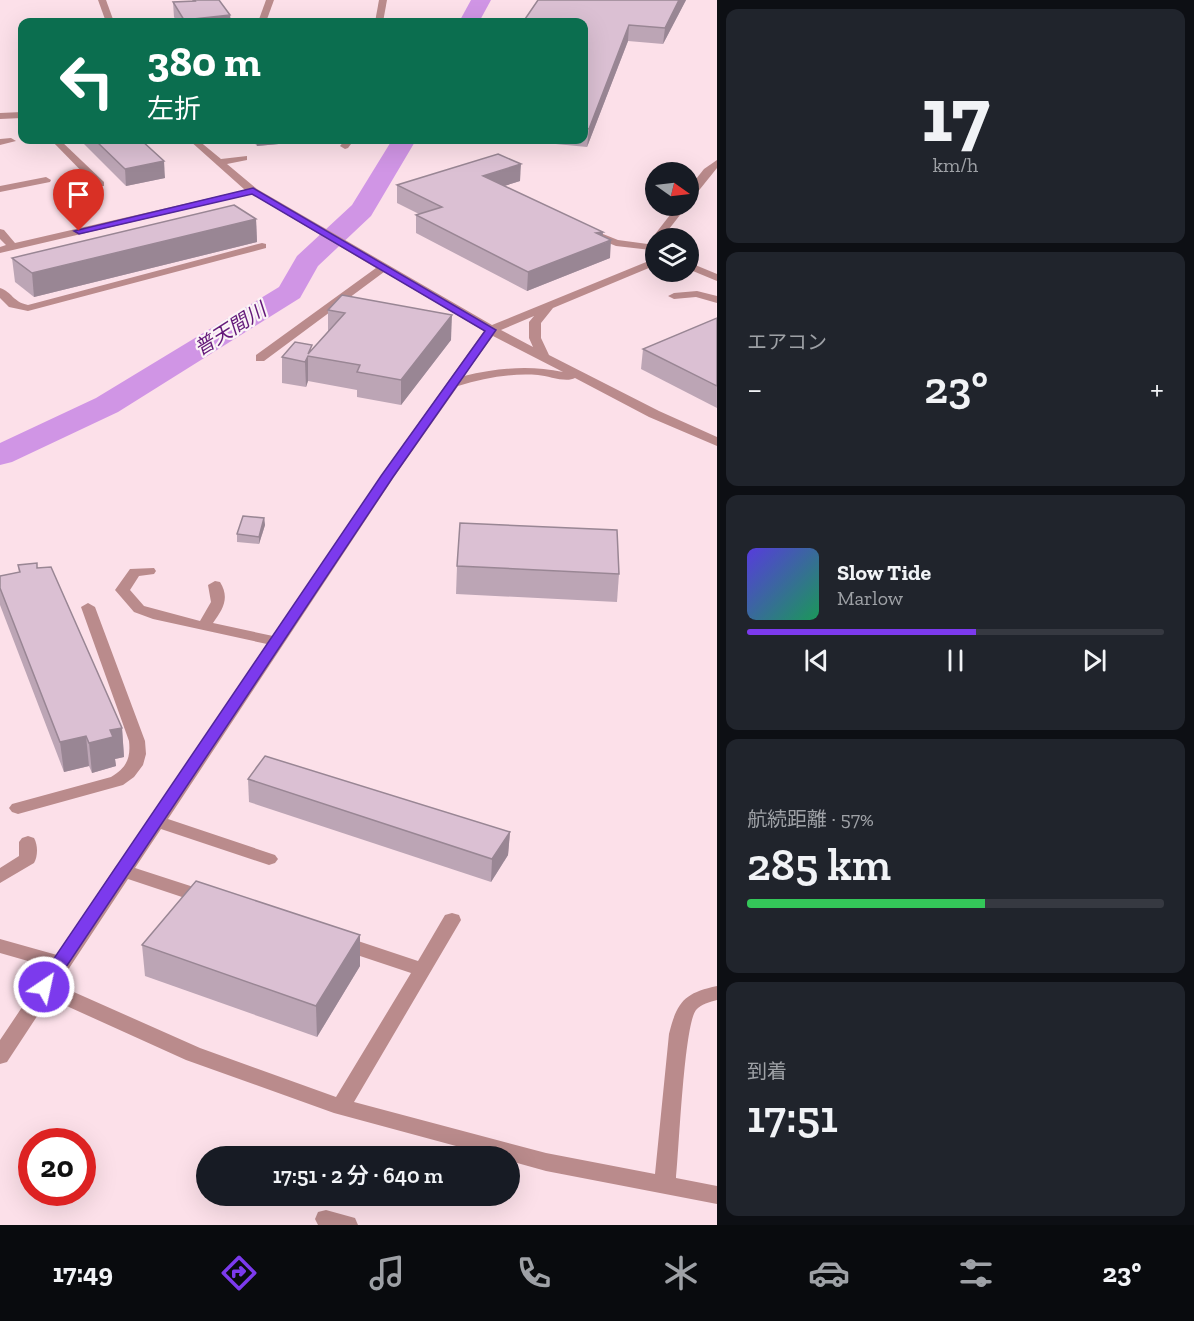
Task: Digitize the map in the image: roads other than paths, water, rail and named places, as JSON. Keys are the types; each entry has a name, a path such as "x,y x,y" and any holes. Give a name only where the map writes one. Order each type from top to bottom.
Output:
{"lane":[{"path":"102,0 109,18"},
{"path":"263,18 270,0"},
{"path":"380,18 383,0"},
{"path":"0,116 18,115"},
{"path":"0,142 11,141"},
{"path":"59,144 100,184"},
{"path":"198,144 253,190 491,330 654,414 717,442"},
{"path":"218,162 244,158"},
{"path":"699,183 717,164"},
{"path":"0,189 46,180"},
{"path":"0,250 253,190"},
{"path":"585,229 616,243 645,244"},
{"path":"0,232 13,247"},
{"path":"0,291 13,305 28,308 262,246"},
{"path":"0,1056 122,870 388,476 491,330 645,266"},
{"path":"260,358 345,301 384,267"},
{"path":"699,270 717,278"},
{"path":"674,296 697,294 717,300"},
{"path":"543,357 535,338 535,322 555,303"},
{"path":"452,384 484,374 524,369 551,372 596,384"},
{"path":"149,572 135,572 122,590 139,609 203,627 277,642"},
{"path":"203,627 220,600 220,592 215,585"},
{"path":"18,808 117,781 130,773 136,763 139,752 137,741 88,607"},
{"path":"155,821 269,859"},
{"path":"0,877 28,859 28,842"},
{"path":"122,870 222,903"},
{"path":"341,1107 452,920"},
{"path":"322,937 423,970"},
{"path":"0,946 60,963"},
{"path":"44,987 192,1054 341,1107 546,1161 717,1195"},
{"path":"665,1184 679,1034 683,1016 688,1004 702,996 717,993"}],"waterway":[{"name":"普天間川","path":"471,18 481,0"},
{"name":"普天間川","path":"0,455 107,405 290,292 307,262 362,210 402,144"}]}
